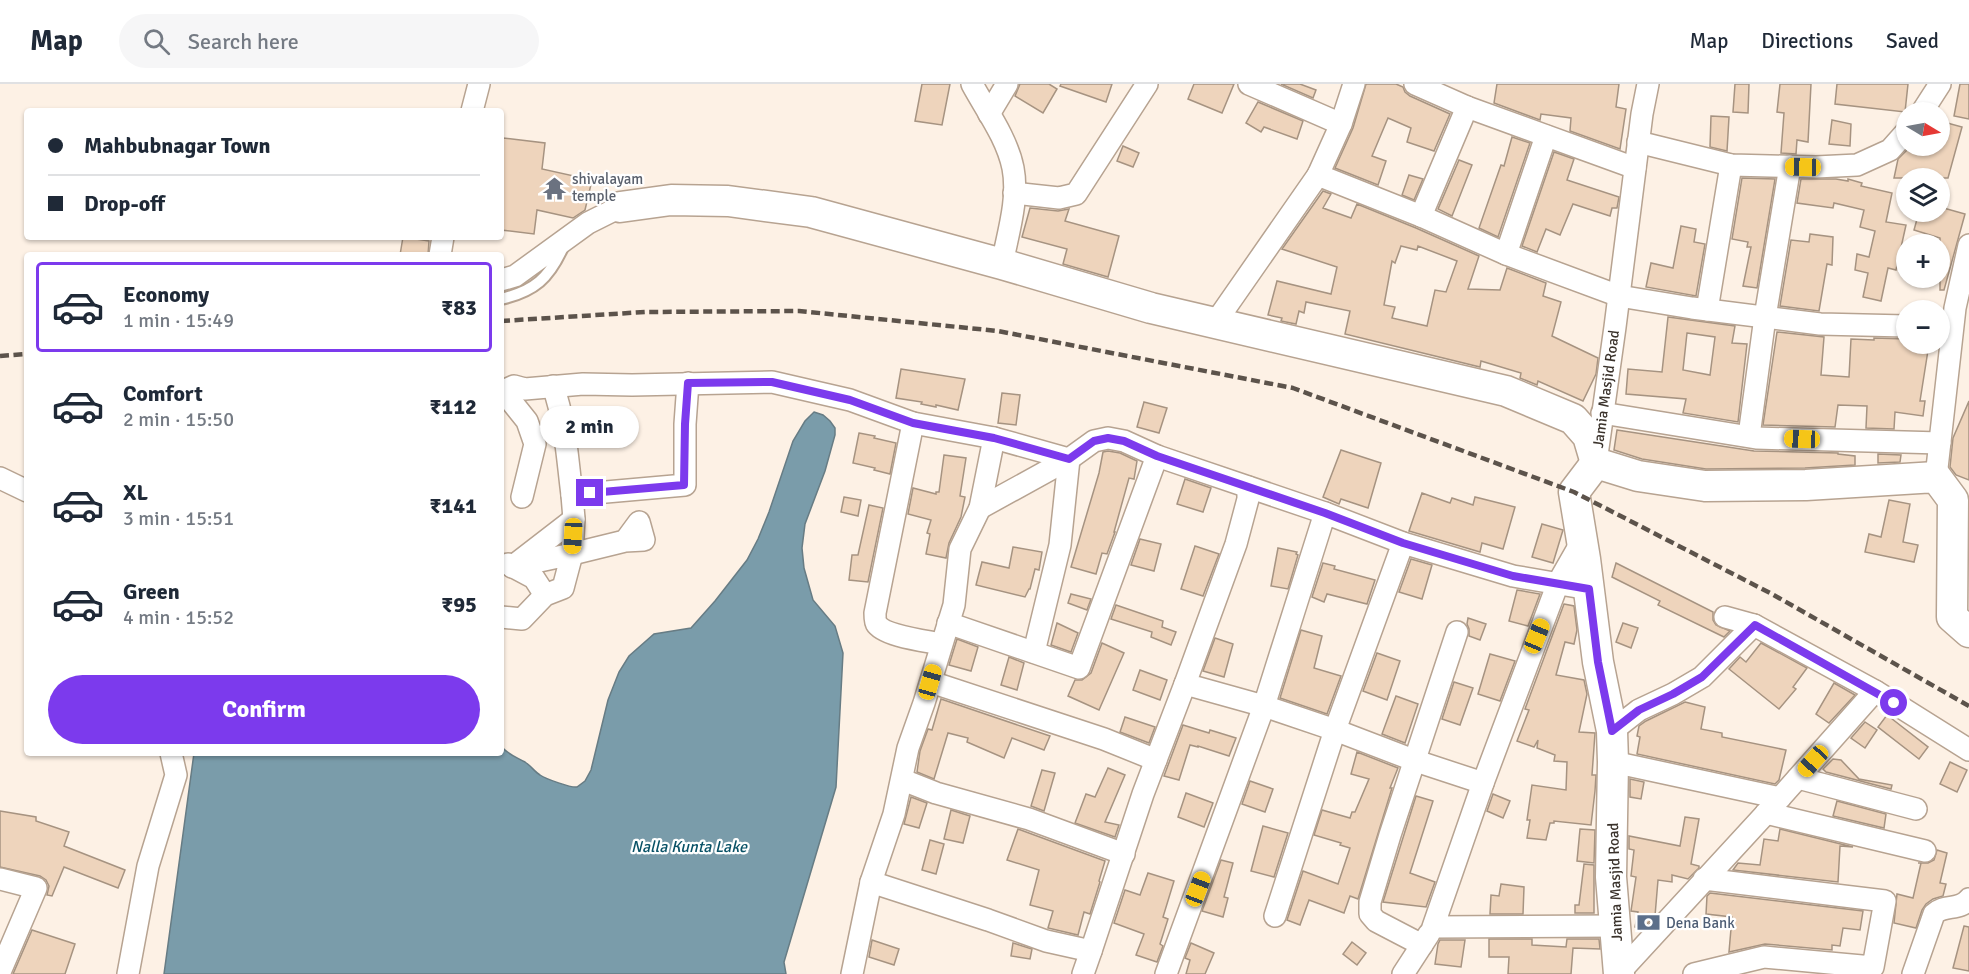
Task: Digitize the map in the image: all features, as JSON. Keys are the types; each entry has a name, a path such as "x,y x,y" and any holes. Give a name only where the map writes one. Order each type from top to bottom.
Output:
{"street":[{"path":"473,108 479,84"},
{"path":"972,84 1002,140 1013,168 1014,202 1002,264"},
{"path":"988,114 1007,84"},
{"path":"1014,193 1059,198 1076,194 1147,84"},
{"path":"1249,84 1341,124"},
{"path":"1215,323 1318,175 1341,124 1354,84"},
{"path":"1415,84 1467,107 1635,168"},
{"name":"Jamia Masjid Road","path":"1620,974 1611,877 1612,731 1598,662 1574,492 1596,463 1638,142 1648,84"},
{"path":"1928,102 1940,84"},
{"path":"1421,216 1467,107"},
{"path":"1506,254 1546,136"},
{"path":"1638,142 1731,165 1790,166 1857,165 1890,150 1896,143"},
{"path":"1707,310 1731,165"},
{"path":"1749,436 1765,317 1790,166"},
{"path":"1318,175 1421,216 1506,254 1619,296 1820,324 1896,326"},
{"path":"504,279 515,276 588,223 620,207 671,201 728,201 811,212 1002,264 1151,308 1506,391 1573,419 1588,436 1596,463 1638,477 1705,486 1806,485 1953,496"},
{"path":"1969,245 1955,308 1940,443 1953,496 1952,616 1969,632"},
{"path":"504,391 514,387 525,389 772,382 850,400 913,423 994,438 1069,459"},
{"path":"572,495 684,485 688,383"},
{"path":"504,617 522,619 545,595 563,588 572,554 572,495 565,429 561,408 552,387"},
{"path":"504,394 526,421 535,444 522,497"},
{"path":"1602,413 1749,436 1940,443"},
{"path":"913,423 875,613 876,622 883,630 892,634 941,644"},
{"path":"852,974 871,882 894,813 903,780 908,748 954,605 960,549 980,508 994,438"},
{"path":"980,508 1069,459 1094,441 1108,438 1124,441 1157,456 1325,513 1403,543 1513,576 1589,589"},
{"path":"948,623 1079,668 1157,456"},
{"path":"1034,652 1060,545 1069,459"},
{"path":"0,478 24,490"},
{"path":"1083,974 1156,760 1241,529 1248,499 1248,487"},
{"path":"1166,974 1264,706 1325,513"},
{"path":"506,563 573,519"},
{"path":"506,563 572,554 626,541"},
{"path":"1403,974 1434,927 1483,783 1558,584 1582,541"},
{"path":"1275,916 1335,730 1403,543"},
{"path":"506,563 534,578 545,595"},
{"path":"1725,617 1755,625 1875,691 1969,750"},
{"path":"1612,731 1639,710 1702,677 1755,625"},
{"path":"1422,945 1376,921 1370,914 1370,902 1457,632"},
{"path":"930,682 1104,739 1156,760"},
{"path":"1185,684 1264,706 1483,783"},
{"path":"1620,974 1875,691"},
{"path":"128,974 148,866 176,776 172,756"},
{"path":"1613,762 1924,851"},
{"path":"1798,778 1916,809"},
{"path":"903,780 936,794 1029,819 1124,854"},
{"path":"0,879 36,888 0,972"},
{"path":"1694,974 1764,957 1873,967 1885,901 1704,879"},
{"path":"871,882 1046,941 1091,951"},
{"path":"1913,974 1934,914 1939,909 1959,906 1969,899"},
{"path":"1434,927 1615,926"}],"lane":[{"path":"504,298 521,295 540,282 555,266 567,238"}],"water":[{"name":"Nalla Kunta Lake","path":"814,412 823,415 835,428 825,471 805,524 802,548 804,568 813,600 835,626 843,653 836,787 784,962 786,974 164,974 194,756 504,756 504,749 543,777 577,787 585,781 591,770 608,700 619,672 629,656 654,634 691,628 747,560 769,512 793,441 805,421"}],"building":[{"path":"922,84 950,84 942,125 915,121"},
{"path":"1020,84 1049,84 1057,89 1043,113 1015,96"},
{"path":"1061,84 1112,84 1106,102 1060,86"},
{"path":"1194,84 1234,84 1222,113 1188,99"},
{"path":"1281,84 1300,84 1316,90 1313,98"},
{"path":"1366,84 1396,84 1403,87 1410,96 1450,114 1434,151 1407,142 1411,128 1388,118 1372,156 1386,161 1378,185 1335,168 1353,128"},
{"path":"1497,84 1619,84 1616,107 1626,109 1620,149 1570,131 1571,118 1541,114 1540,120 1494,103"},
{"path":"1735,84 1749,84 1748,113 1733,112"},
{"path":"1780,84 1811,84 1808,142 1797,140 1796,154 1781,153 1784,113 1777,112"},
{"path":"1837,84 1908,84 1906,102 1896,102 1896,111 1835,104"},
{"path":"1960,84 1969,84 1969,119 1954,116"},
{"path":"1258,102 1303,121 1297,139 1264,127 1261,132 1246,123"},
{"path":"1711,116 1729,117 1727,151 1710,147"},
{"path":"1832,120 1851,124 1850,146 1829,144"},
{"path":"1950,124 1962,127 1950,171 1950,168 1896,168 1901,156 1950,156"},
{"path":"1512,137 1530,143 1498,237 1479,228 1501,165 1504,166"},
{"path":"504,138 545,143 542,169 592,180 585,210 573,218 537,210 534,234 504,230"},
{"path":"1123,146 1139,153 1133,167 1117,161"},
{"path":"1554,152 1574,159 1567,180 1619,197 1617,208 1612,208 1610,216 1573,204 1560,235 1546,229 1537,252 1522,246"},
{"path":"1459,160 1472,165 1452,216 1438,209"},
{"path":"1409,175 1423,179 1414,200 1402,195"},
{"path":"1742,178 1775,179 1757,288 1743,286 1751,247 1747,247 1748,242 1732,239"},
{"path":"1801,179 1848,181 1848,179 1862,183 1861,186 1892,193 1886,222 1906,225 1904,234 1896,234 1896,270 1888,268 1881,301 1863,297 1868,273 1855,270 1857,254 1869,257 1875,231 1860,227 1864,210 1834,203 1833,208 1797,203"},
{"path":"1323,191 1331,194 1323,208 1351,218 1357,204 1479,256 1468,289 1500,290 1507,268 1546,283 1543,296 1561,302 1552,336 1598,358 1596,374 1583,401 1538,381 1537,385 1520,378 1521,373 1481,361 1480,367 1345,334 1350,311 1306,302 1304,313 1299,311 1296,324 1281,321 1282,318 1268,315 1277,281 1331,294 1337,267 1282,249","holes":["1401,246 1417,250 1418,246 1457,261 1446,292 1435,290 1427,326 1392,318 1395,307 1384,305 1392,261 1395,263"]},
{"path":"1030,208 1058,211 1069,209 1065,221 1119,236 1108,277 1063,264 1067,249 1022,237"},
{"path":"1950,210 1965,214 1950,268 1950,234 1927,234 1914,230 1916,222 1950,222"},
{"path":"1681,226 1696,229 1694,242 1705,244 1696,296 1646,287 1651,263 1673,268"},
{"path":"1810,234 1833,237 1832,265 1827,264 1819,311 1780,306 1791,240 1809,242"},
{"path":"402,240 429,241 428,252 400,252"},
{"path":"1668,317 1735,326 1732,343 1747,344 1738,422 1683,413 1686,399 1626,394 1628,369 1662,372","holes":["1687,333 1715,337 1710,375 1683,370"]},
{"path":"1777,332 1824,337 1821,375 1849,377 1851,339 1896,339 1896,354 1927,354 1920,401 1925,401 1923,416 1895,412 1894,429 1866,428 1867,406 1838,405 1835,427 1763,425"},
{"path":"901,369 965,379 958,410 896,398"},
{"path":"1002,393 1020,395 1016,425 998,423"},
{"path":"1969,401 1969,480 1956,475 1950,467 1953,438"},
{"path":"1144,402 1167,408 1159,433 1137,427"},
{"path":"1617,430 1754,451 1838,453 1855,456 1855,465 1706,469 1642,459 1614,450"},
{"path":"859,433 896,443 890,474 853,463"},
{"path":"1341,450 1381,463 1368,508 1341,499 1339,504 1323,497"},
{"path":"1103,452 1120,453 1137,461 1134,479 1129,478 1115,532 1107,554 1102,553 1096,574 1071,567"},
{"path":"1878,454 1901,455 1900,462 1878,463"},
{"path":"944,455 966,458 960,496 965,497 961,517 949,543 946,558 926,554 930,534 927,533 931,520 908,514 913,488 936,494 939,492"},
{"path":"1185,479 1211,488 1203,512 1177,504"},
{"path":"1422,493 1450,503 1452,498 1473,505 1475,497 1515,507 1503,549 1482,543 1480,552 1409,531"},
{"path":"844,497 861,500 858,516 841,512"},
{"path":"1889,500 1910,504 1903,542 1918,545 1914,562 1865,552 1869,534 1881,537"},
{"path":"869,505 883,508 868,582 849,580 852,555 858,555"},
{"path":"1542,524 1563,530 1553,563 1532,557"},
{"path":"1140,539 1161,544 1154,571 1131,565"},
{"path":"1195,546 1219,554 1203,596 1181,589"},
{"path":"1013,547 1042,552 1039,570 1035,569 1030,589 1025,597 976,585 982,562 1009,568"},
{"path":"1278,548 1297,552 1298,555 1288,589 1271,586"},
{"path":"1411,559 1432,565 1422,599 1399,592"},
{"path":"1323,563 1335,566 1334,569 1375,580 1367,604 1327,594 1324,602 1312,597"},
{"path":"1616,563 1713,612 1716,625 1730,631 1724,637 1658,605 1660,601 1612,577"},
{"path":"1517,590 1540,594 1528,626 1509,621"},
{"path":"1071,594 1091,599 1087,610 1068,603"},
{"path":"1564,604 1574,606 1577,630 1574,644 1565,642 1556,675 1584,680 1587,694 1579,732 1595,733 1592,775 1596,775 1591,825 1554,821 1550,823 1546,840 1527,838 1532,785 1566,790 1567,762 1554,761 1555,755 1537,748 1538,740 1534,747 1517,741 1529,710 1525,709"},
{"path":"1116,605 1163,621 1162,627 1176,632 1171,645 1151,637 1152,632 1111,619"},
{"path":"1468,618 1486,624 1480,640 1469,636"},
{"path":"1057,623 1078,633 1071,652 1051,645"},
{"path":"1623,623 1638,628 1631,648 1616,642"},
{"path":"1301,630 1322,636 1314,668 1341,676 1327,714 1280,698"},
{"path":"1215,638 1233,644 1224,677 1203,671"},
{"path":"957,639 978,647 971,671 949,665"},
{"path":"1102,643 1124,653 1099,710 1068,696 1075,680 1082,680 1091,673"},
{"path":"1761,643 1807,668 1793,687 1796,689 1779,709 1729,669 1740,657 1746,662"},
{"path":"1377,653 1400,661 1387,700 1363,691"},
{"path":"1490,654 1515,661 1500,701 1478,694"},
{"path":"1009,657 1024,663 1017,690 1001,685"},
{"path":"1140,670 1167,680 1160,700 1133,690"},
{"path":"1454,682 1473,688 1460,725 1442,719"},
{"path":"1834,683 1855,695 1829,723 1816,714"},
{"path":"1396,696 1418,704 1405,743 1382,734"},
{"path":"941,699 1050,736 1044,750 1012,738 1004,758 967,742 968,738 948,733 934,779 917,772 920,751 928,729 932,730"},
{"path":"1685,702 1705,707 1701,729 1722,733 1722,737 1786,750 1779,780 1775,784 1637,754 1639,726"},
{"path":"1887,715 1928,747 1919,759 1878,727"},
{"path":"1125,717 1155,727 1149,743 1120,732"},
{"path":"1865,722 1877,730 1865,748 1851,738"},
{"path":"1183,725 1236,738 1229,756 1190,745 1179,780 1164,776"},
{"path":"1357,752 1398,768 1390,788 1392,788 1358,899 1350,896 1344,913 1309,900 1300,925 1287,920 1303,871 1338,884 1350,848 1314,835 1322,810 1350,818 1352,812 1355,812 1369,779 1351,774"},
{"path":"1833,759 1841,760 1859,779 1892,785 1891,789 1826,772 1823,769"},
{"path":"1950,762 1967,770 1957,792 1940,784"},
{"path":"1108,768 1125,775 1105,822 1119,825 1115,837 1075,823 1086,794 1095,797"},
{"path":"1042,770 1055,773 1044,811 1031,806"},
{"path":"1630,779 1644,782 1641,799 1630,797"},
{"path":"1250,781 1273,789 1265,812 1242,804"},
{"path":"1186,793 1213,803 1204,827 1178,817"},
{"path":"1493,794 1510,801 1503,818 1487,811"},
{"path":"1416,796 1433,801 1410,873 1435,882 1426,907 1383,902"},
{"path":"911,797 927,803 919,828 904,824"},
{"path":"1837,801 1886,814 1884,828 1833,816"},
{"path":"951,810 970,816 963,843 944,839"},
{"path":"0,811 36,817 36,821 69,832 64,846 125,870 118,888 64,867 52,896 47,895 49,886 40,876 0,867"},
{"path":"1685,817 1699,819 1691,864 1699,868 1688,879 1672,875 1672,882 1658,880 1655,916 1642,929 1635,927 1638,912 1631,911 1636,877 1631,876 1634,850 1629,849 1629,836 1680,846"},
{"path":"1263,826 1288,833 1274,877 1251,871"},
{"path":"1018,829 1105,861 1090,914 1084,912 1078,935 1048,928 1053,911 1030,905 1039,870 1007,860"},
{"path":"1580,829 1595,830 1594,863 1577,861"},
{"path":"1780,829 1853,847 1840,846 1838,882 1733,870 1738,863 1760,865 1764,839 1778,841"},
{"path":"930,840 944,844 936,874 922,870"},
{"path":"1937,850 1947,853 1940,883 1946,884 1943,896 1926,904 1916,928 1894,923 1897,894 1913,898 1921,863 1934,860"},
{"path":"1221,860 1233,863 1224,897 1228,898 1223,917 1202,911"},
{"path":"1584,864 1594,865 1594,913 1575,913 1575,905 1579,905"},
{"path":"1148,873 1174,881 1163,917 1168,919 1160,944 1163,946 1157,962 1136,955 1144,934 1114,923 1125,890 1140,895"},
{"path":"1501,884 1524,887 1523,914 1490,914 1491,895 1499,896"},
{"path":"1710,893 1863,911 1860,930 1843,928 1840,946 1832,945 1832,950 1765,944 1729,952 1732,917 1706,914 1707,896"},
{"path":"1964,926 1969,927 1969,971 1953,968"},
{"path":"32,930 75,944 65,974 13,974"},
{"path":"1489,939 1532,939 1532,945 1566,947 1567,939 1599,939 1600,949 1573,948 1571,974 1508,974 1509,957 1489,957"},
{"path":"872,940 899,949 894,965 869,957"},
{"path":"1440,940 1465,940 1461,967 1435,964"},
{"path":"1352,942 1366,953 1357,965 1343,954"},
{"path":"1013,943 1032,949 1030,959 1011,956"},
{"path":"1191,943 1214,953 1205,974 1186,974 1190,960 1185,958"}],"railway":[{"path":"504,321 645,312 799,311 998,331 1293,388 1574,492 1772,594 1969,706"},
{"path":"0,356 24,354"}],"place":[{"name":"shivalayam temple","path":"554,188"},
{"name":"Dena Bank","path":"1648,923"}],"route":[{"path":"590,493 684,485 688,383 772,382 850,400 913,423 994,438 1069,459 1094,441 1108,438 1124,441 1157,456 1325,513 1403,543 1513,576 1589,589 1598,662 1612,731 1639,710 1702,677 1755,625 1894,703"}]}
